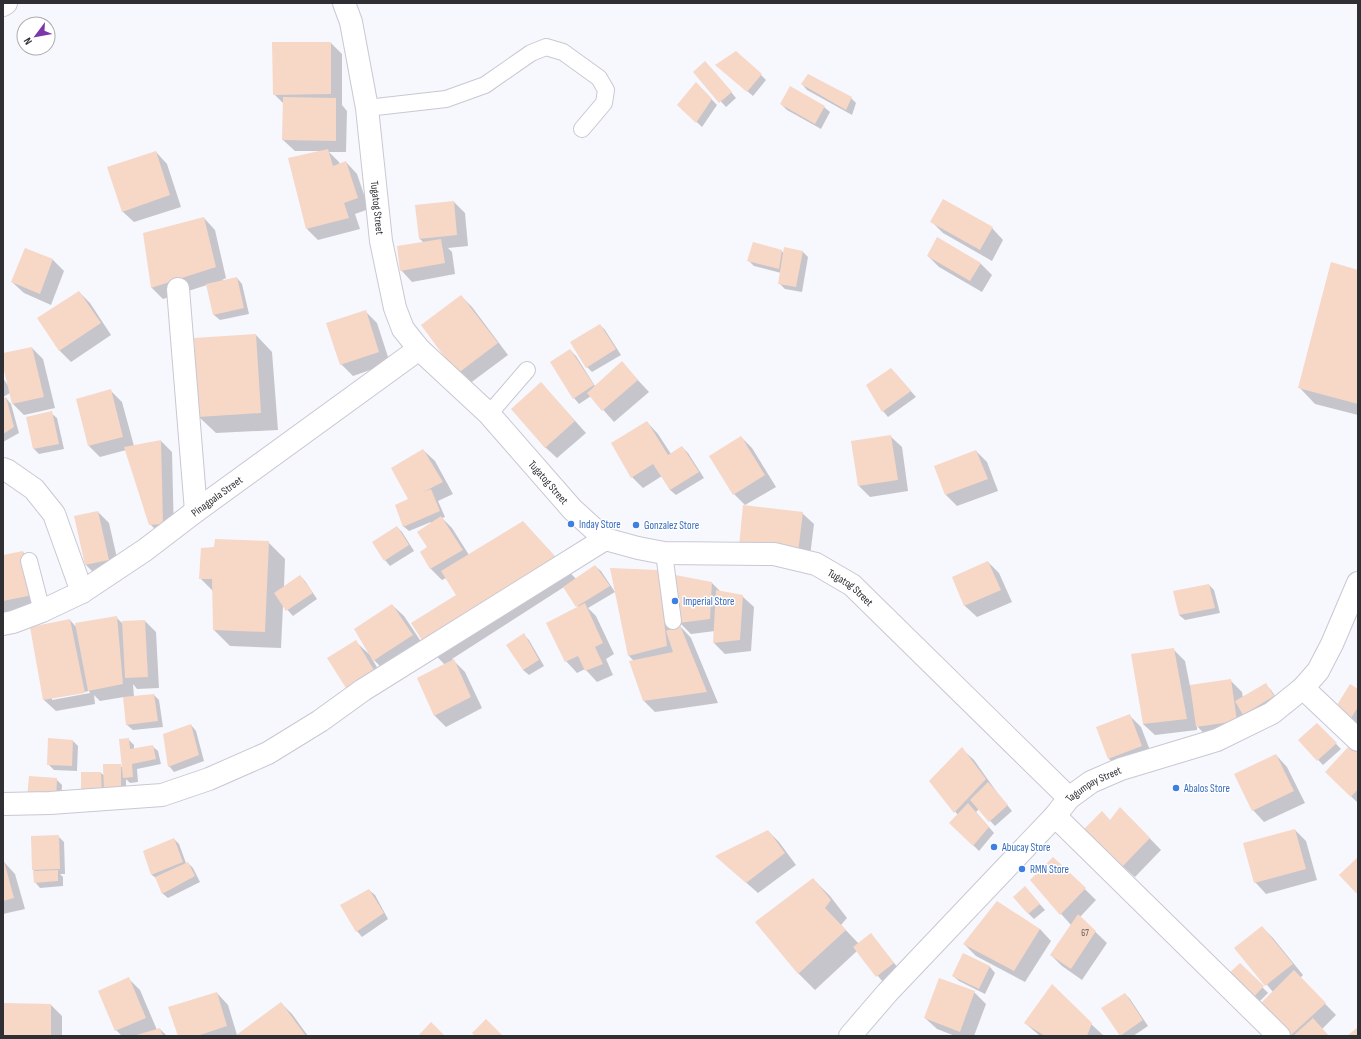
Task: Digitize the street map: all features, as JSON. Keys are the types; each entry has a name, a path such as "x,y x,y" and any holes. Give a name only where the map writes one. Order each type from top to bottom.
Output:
{"street":[{"name":"Tugatog Street","path":"344,3 351,22 367,108 381,241 394,308 403,329 419,349 489,414 572,509 605,539 664,553 774,554 816,564 852,585 1069,798"},
{"path":"178,289 196,511"},
{"name":"Pinagpala Street","path":"3,624 13,622 42,611 82,592 145,550 196,511 419,349"},
{"path":"3,469 34,489 54,514 82,592"},
{"path":"3,804 50,803 162,795 224,773 268,753 320,721 364,690 605,539"},
{"name":"Tagumpay Street","path":"850,1036 887,993 1055,816 1069,798 1091,782 1121,769 1217,740 1272,713 1303,688 1318,671 1332,644 1358,583"},
{"path":"1303,688 1358,740"},
{"path":"1055,816 1279,1036"}],"lane":[{"path":"367,108 446,99 485,85 531,53 546,48 563,52 599,78 606,90 604,103 582,129"},
{"path":"489,414 527,370"},
{"path":"664,553 673,621"},
{"path":"29,561 42,611"}],"building":[{"path":"272,42 331,42 331,94 273,95"},
{"path":"736,51 762,74 747,92 715,65"},
{"path":"705,61 732,92 719,103 693,72"},
{"path":"808,74 852,97 846,110 801,84"},
{"path":"696,82 712,99 696,123 677,105"},
{"path":"790,86 825,106 815,124 780,104"},
{"path":"283,97 336,98 336,141 282,140"},
{"path":"328,149 333,166 346,161 358,198 344,203 349,218 306,229 288,158"},
{"path":"156,151 170,195 122,212 107,167"},
{"path":"943,199 993,227 980,250 930,222"},
{"path":"454,201 457,235 419,239 415,205"},
{"path":"204,217 216,267 151,288 143,233"},
{"path":"937,237 981,263 970,281 927,256"},
{"path":"441,239 445,263 400,271 397,246"},
{"path":"753,242 782,250 779,269 747,261"},
{"path":"784,247 803,251 796,287 778,284"},
{"path":"25,248 53,259 40,294 11,282"},
{"path":"1331,262 1358,270 1358,404 1298,388"},
{"path":"237,277 244,308 213,315 206,284"},
{"path":"79,291 101,323 59,351 37,318"},
{"path":"461,295 498,343 457,374 421,325"},
{"path":"366,310 379,352 340,365 326,323"},
{"path":"600,324 616,349 586,368 570,342"},
{"path":"256,334 261,413 198,417 194,338"},
{"path":"32,347 44,397 12,404 3,366 3,353"},
{"path":"570,349 594,385 573,399 550,362"},
{"path":"622,361 638,380 602,411 587,393"},
{"path":"891,368 911,391 882,412 866,385"},
{"path":"541,382 575,421 545,448 511,409"},
{"path":"111,389 123,437 88,446 76,399"},
{"path":"6,397 14,427 3,434 3,399"},
{"path":"52,411 59,444 33,449 26,417"},
{"path":"647,421 668,455 682,446 699,472 670,490 653,464 631,478 611,443"},
{"path":"891,435 898,480 858,486 851,441"},
{"path":"741,436 765,475 733,495 709,456"},
{"path":"161,440 163,524 149,525 124,447"},
{"path":"423,449 443,482 423,492 431,489 440,511 403,527 395,505 408,499 391,468"},
{"path":"976,450 988,479 945,495 934,466"},
{"path":"743,505 803,512 798,553 739,547"},
{"path":"98,511 109,560 85,565 74,516"},
{"path":"441,516 463,550 430,569 420,552 427,547 417,532"},
{"path":"523,521 560,562 427,648 411,623 456,595 441,571"},
{"path":"397,526 409,545 384,561 372,542"},
{"path":"215,539 269,541 265,632 213,630 212,579 199,579 201,548 214,547"},
{"path":"23,551 33,595 3,601 3,555"},
{"path":"988,561 1001,590 964,606 952,577"},
{"path":"595,565 610,586 576,607 563,587"},
{"path":"610,568 658,570 667,646 628,656"},
{"path":"300,575 313,593 286,611 274,593"},
{"path":"675,575 712,582 710,619 679,623"},
{"path":"1209,584 1215,608 1179,615 1173,591"},
{"path":"716,590 743,595 740,640 713,643"},
{"path":"585,603 603,643 595,647 603,664 585,671 578,656 565,662 546,623"},
{"path":"392,604 413,635 373,661 354,629"},
{"path":"117,616 123,684 88,691 75,623"},
{"path":"70,619 85,693 43,700 30,627"},
{"path":"145,620 148,677 125,678 122,621"},
{"path":"680,625 707,692 643,701 629,661 673,652 666,631"},
{"path":"524,633 539,660 523,670 506,645"},
{"path":"356,640 374,670 346,688 327,658"},
{"path":"1174,648 1187,719 1143,724 1131,654"},
{"path":"454,659 471,697 434,716 417,678"},
{"path":"1231,679 1237,721 1196,727 1190,685"},
{"path":"1266,683 1274,696 1243,715 1235,701"},
{"path":"1350,684 1358,689 1358,707 1350,720 1334,710"},
{"path":"154,694 158,721 126,725 123,697"},
{"path":"1130,714 1142,746 1108,759 1096,727"},
{"path":"1317,723 1337,743 1317,761 1298,740"},
{"path":"191,724 199,755 168,767 163,734"},
{"path":"48,738 73,740 72,766 47,765"},
{"path":"129,738 130,749 153,745 156,759 132,764 133,777 123,778 119,739"},
{"path":"1350,745 1358,752 1358,789 1351,797 1325,772"},
{"path":"962,747 986,779 954,813 929,781"},
{"path":"1276,754 1294,791 1252,811 1234,774"},
{"path":"103,764 121,764 121,792 104,793"},
{"path":"81,772 101,772 102,793 81,793"},
{"path":"29,776 57,778 56,801 27,799"},
{"path":"988,782 1008,805 989,822 970,800"},
{"path":"968,803 989,827 973,846 949,823"},
{"path":"1120,807 1150,838 1123,866 1082,831 1102,811 1110,820"},
{"path":"1295,829 1306,869 1254,883 1243,843"},
{"path":"768,830 785,853 746,883 715,856"},
{"path":"59,835 60,869 32,870 31,836"},
{"path":"174,838 183,862 151,875 143,851"},
{"path":"1053,857 1086,888 1060,915 1030,880"},
{"path":"1358,857 1358,895 1339,875"},
{"path":"4,861 14,898 3,901 3,862"},
{"path":"188,862 195,876 162,894 155,877"},
{"path":"58,870 58,881 34,883 33,871"},
{"path":"813,878 831,900 825,908 846,930 798,974 755,922"},
{"path":"1025,886 1040,904 1028,914 1013,897"},
{"path":"369,889 384,913 356,932 340,905"},
{"path":"997,901 1040,929 1014,971 963,944"},
{"path":"1078,914 1096,931 1071,969 1050,955"},
{"path":"1262,926 1293,964 1265,986 1234,948"},
{"path":"871,933 894,963 876,977 853,947"},
{"path":"963,953 990,966 979,989 952,976"},
{"path":"1240,963 1264,986 1249,1002 1225,977"},
{"path":"1294,970 1326,1003 1290,1036 1260,1004"},
{"path":"129,977 146,1018 115,1031 98,991"},
{"path":"939,978 975,991 960,1032 924,1018"},
{"path":"1052,984 1092,1023 1087,1036 1045,1036 1024,1023"},
{"path":"217,992 227,1026 197,1036 178,1036 168,1007"},
{"path":"1125,993 1143,1020 1120,1036 1101,1008"},
{"path":"281,1002 306,1036 235,1036"},
{"path":"3,1003 51,1004 51,1036 3,1036"},
{"path":"1313,1018 1329,1036 1293,1036"},
{"path":"486,1019 503,1036 475,1036 472,1033"},
{"path":"431,1022 445,1036 418,1036"},
{"path":"1358,1027 1358,1036 1347,1036"},
{"path":"160,1028 163,1036 133,1036"}],"place":[{"name":"Inday Store","path":"571,524"},
{"name":"Gonzalez Store","path":"636,525"},
{"name":"Imperial Store","path":"675,601"},
{"name":"Abalos Store","path":"1176,788"},
{"name":"Abucay Store","path":"994,847"},
{"name":"RMN Store","path":"1022,869"}]}
